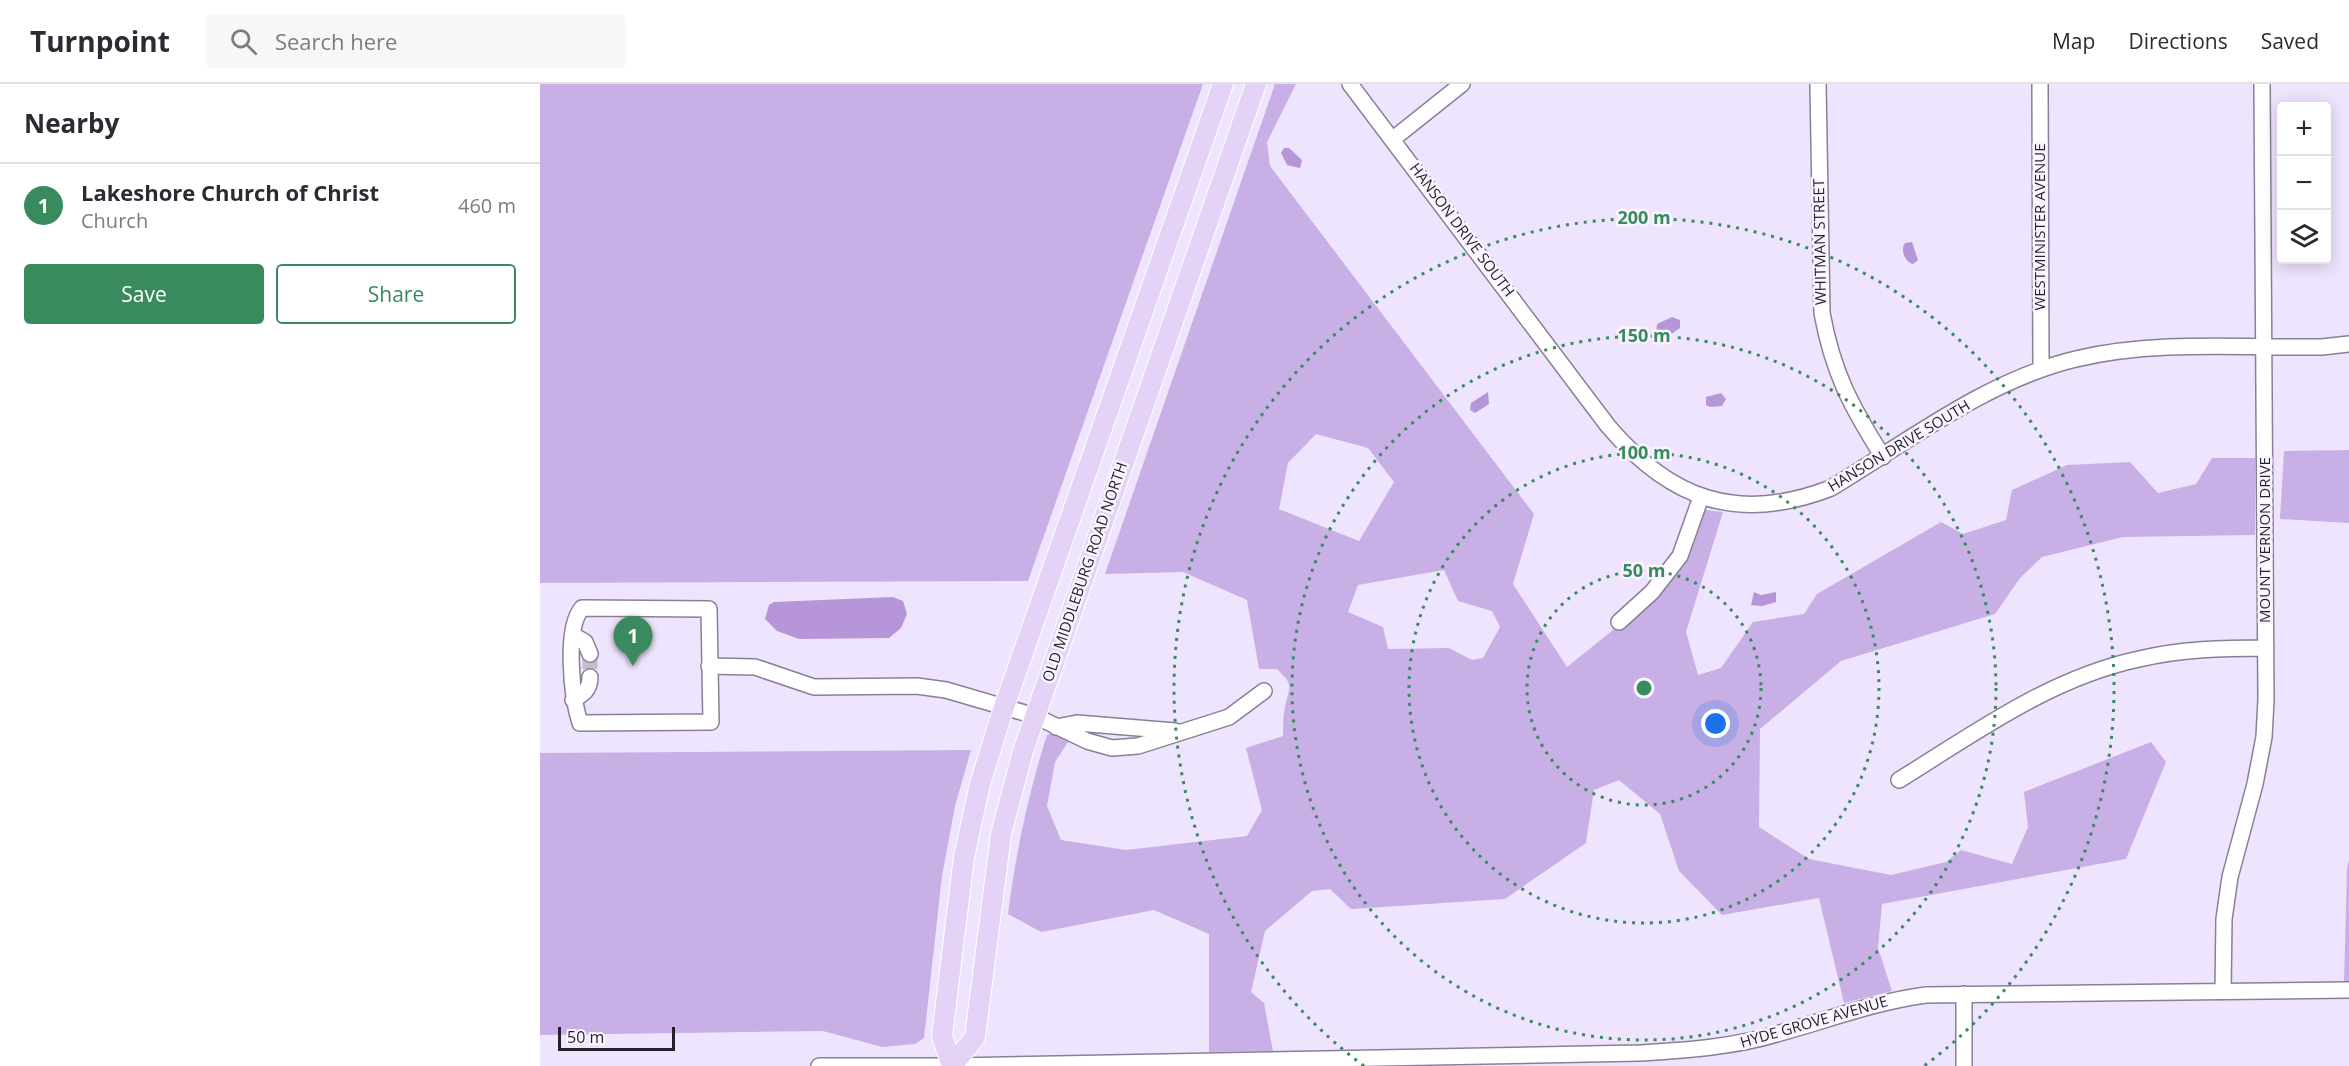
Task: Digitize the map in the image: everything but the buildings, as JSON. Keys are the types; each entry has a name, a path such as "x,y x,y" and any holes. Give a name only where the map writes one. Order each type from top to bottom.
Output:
{"main road":[{"name":"OLD MIDDLEBURG ROAD NORTH","path":"952,1066 942,1036 964,857 980,784 1004,707 1223,84"},
{"name":"OLD MIDDLEBURG ROAD NORTH","path":"952,1066 975,1037 1001,834 1035,716 1256,84"},
{"path":"1122,373 1152,380"}],"street":[{"name":"HANSON DRIVE SOUTH","path":"1350,84 1614,434 1649,469 1701,497 1756,505 1810,496 1831,488 1968,404 2041,369 2076,358 2152,348 2264,348 2349,344"},
{"path":"1393,139 1462,84"},
{"name":"WHITMAN STREET","path":"1818,84 1822,313 1829,350 1841,385 1883,457"},
{"name":"WESTMINISTER AVENUE","path":"2040,84 2041,369"},
{"name":"MOUNT VERNON DRIVE","path":"2223,991 2224,919 2230,877 2255,784 2264,737 2266,648 2262,84"},
{"path":"1619,622 1652,592 1680,556 1701,497"},
{"path":"582,608 709,609 711,722 580,723 573,700 573,635 573,624 582,608"},
{"path":"573,635 585,642 590,654"},
{"path":"1899,780 2009,712 2090,673 2137,659 2178,651 2266,648"},
{"path":"709,666 754,667 814,687 916,686 946,690 1035,716 1087,741 1112,748 1138,746 1229,717 1264,691"},
{"path":"573,700 584,693 590,685 590,677"},
{"path":"1056,727 1077,723 1183,731"},
{"name":"HYDE GROVE AVENUE","path":"819,1066 1565,1060 1739,1043 1891,1000 1964,994 2349,990"},
{"path":"1964,994 1964,1066"}],"shaded area":[{"path":"540,84 1203,84 1028,581 540,583"},
{"path":"1275,84 1296,84 1267,142 1270,166 1534,514 1513,584 1567,667 1659,593 1699,513 1705,510 1723,512 1686,632 1698,675 1721,668 1753,622 1804,614 1817,594 1941,522 1963,534 2006,520 2012,490 2067,465 2130,462 2158,493 2196,484 2212,458 2255,458 2255,535 2123,537 2042,557 2020,578 1995,614 1841,661 1760,729 1759,827 1809,859 1891,875 1946,862 1961,850 2012,864 2028,827 2024,792 2151,742 2166,762 2126,859 1882,904 1878,948 1892,991 1844,1003 1819,898 1722,915 1679,871 1660,814 1619,780 1594,790 1586,843 1505,899 1351,909 1330,889 1312,891 1265,931 1251,992 1264,1003 1273,1051 1209,1052 1209,934 1154,910 1041,932 1008,914 1023,823 1047,735 1054,733 1070,739 1055,762 1047,806 1061,840 1126,850 1247,836 1262,810 1246,748 1283,736 1289,686 1277,669 1259,669 1247,600 1183,572 1105,574","holes":["1316,434 1368,448 1394,482 1359,541 1279,509 1288,463","1444,570 1458,601 1492,611 1500,627 1483,658 1472,660 1449,648 1388,649 1383,627 1348,612 1358,585"]},
{"path":"1284,148 1289,148 1302,160 1300,168 1287,165 1281,153"},
{"path":"1912,242 1918,260 1913,264 1903,252 1905,243"},
{"path":"1672,317 1680,320 1680,328 1663,340 1659,339 1656,334 1657,324"},
{"path":"1488,392 1489,404 1475,413 1470,410 1471,403"},
{"path":"1721,393 1726,399 1722,406 1706,405 1706,397"},
{"path":"2349,450 2349,523 2280,519 2284,451"},
{"path":"1754,592 1761,595 1776,592 1776,602 1762,606 1751,605"},
{"path":"893,597 903,601 907,614 901,628 889,638 799,639 777,631 765,619 769,605 774,602"},
{"path":"971,750 955,806 942,876 924,1038 915,1044 882,1047 823,1031 540,1035 540,753"},
{"path":"2349,860 2349,983 2344,983 2347,868"}],"tunnel":[{"path":"590,654 590,677"}],"place":[{"name":"Lakeshore Church of Christ","path":"633,666"}]}
